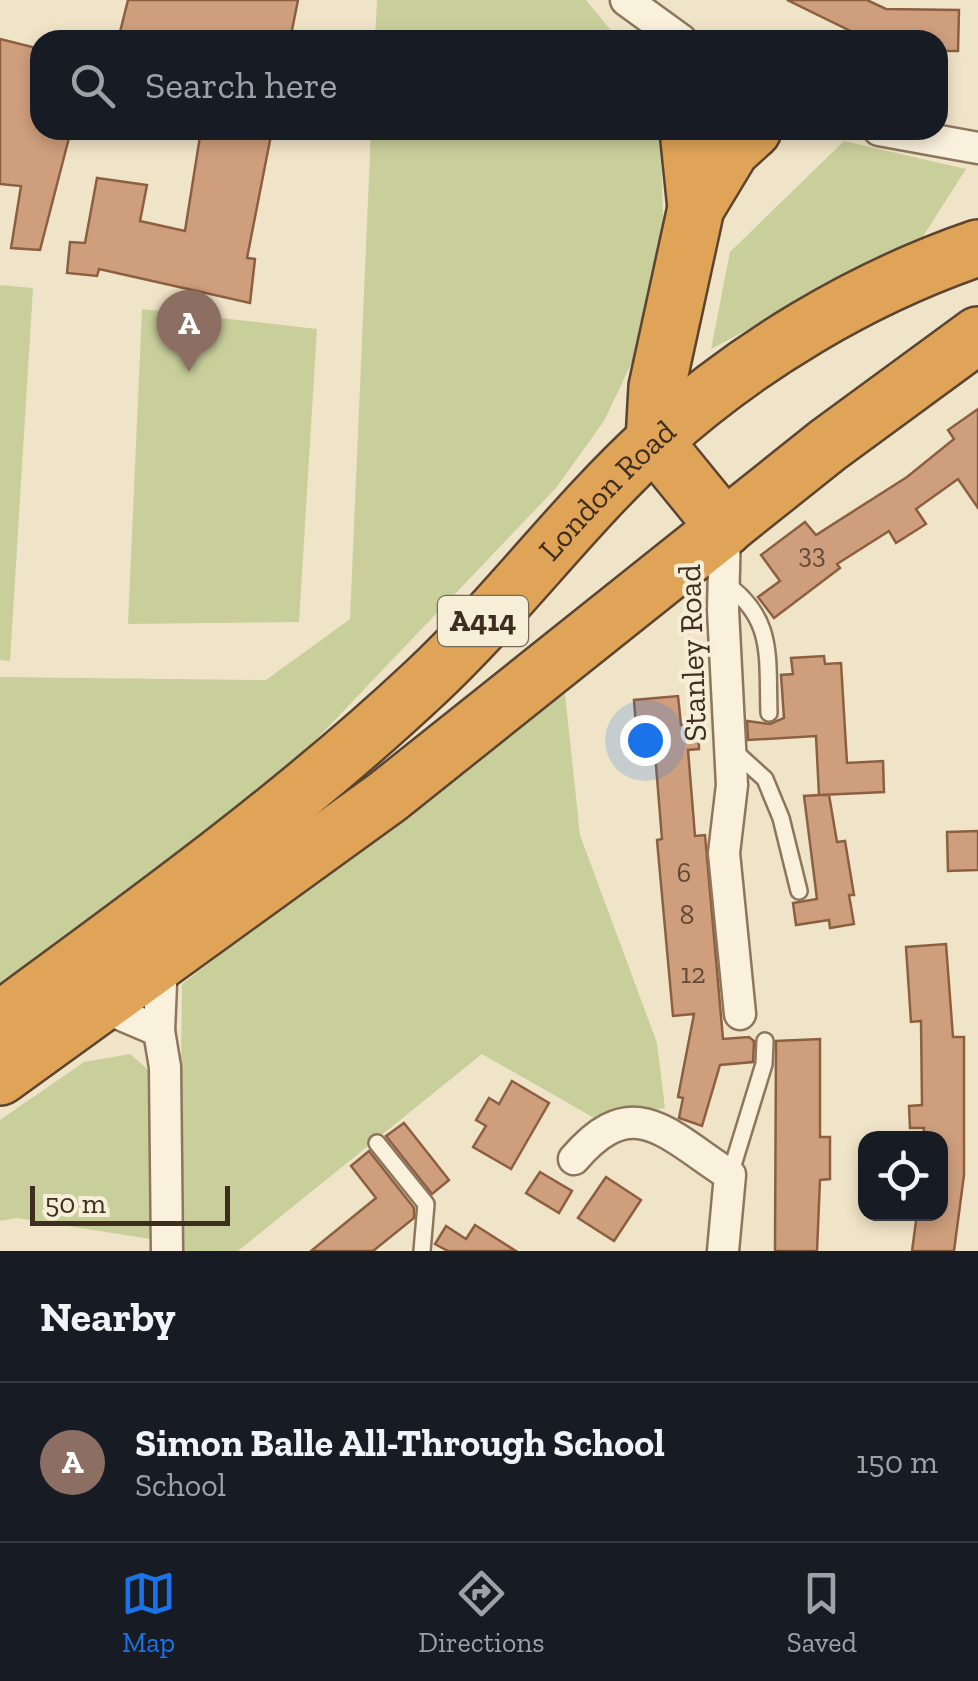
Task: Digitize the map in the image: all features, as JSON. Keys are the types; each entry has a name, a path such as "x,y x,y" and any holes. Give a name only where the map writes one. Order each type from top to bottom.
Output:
{"highway":[{"path":"689,140 696,208 657,388 654,441 724,554"},
{"path":"696,208 731,150 742,140"},
{"name":"London Road","path":"0,1020 349,752 429,679 654,441 759,359 821,322 887,286 978,248"},
{"name":"A414","path":"0,1078 724,554 910,381 978,335"}],"street":[{"path":"626,0 666,30"},
{"path":"934,140 978,148"},
{"name":"Stanley Road","path":"724,554 732,785 724,853 740,1014"},
{"path":"162,960 160,1032 166,1067 167,1251"},
{"path":"98,1006 160,1032"},
{"path":"574,1159 598,1131 619,1121 637,1120 730,1175 722,1251"}],"lane":[{"path":"724,554 766,632 769,713"},
{"path":"730,748 765,779 781,818 799,890"},
{"path":"730,1175 764,1064 765,1041"},
{"path":"377,1142 426,1204 422,1251"}],"green space":[{"path":"377,0 586,0 611,30 376,30"},
{"path":"371,140 660,140 664,238 642,341 604,421 556,488 292,765 0,986 0,677 266,680 350,619"},
{"path":"844,141 966,169 922,238 711,349 730,252"},
{"path":"0,285 33,288 10,661 0,660"},
{"path":"142,309 317,329 299,622 128,624"},
{"path":"565,694 580,835 657,1043 665,1108 596,1119 482,1054 238,1251 179,1251 182,984 477,756"},
{"path":"130,1054 153,1074 156,1240 17,1218 0,1221 0,1120 84,1062"}],"building":[{"path":"128,0 298,0 292,30 120,30"},
{"path":"787,0 867,0 886,9 959,10 958,51 948,51 948,30 848,30"},
{"path":"0,39 30,46 30,140 68,140 40,250 11,248 21,186 0,184"},
{"path":"199,140 270,140 247,258 255,259 250,303 99,269 97,276 67,273 70,242 85,243 97,178 147,185 140,221 185,231"},
{"path":"978,409 978,508 958,479 916,509 926,524 896,543 889,531 837,564 840,568 774,618 758,597 780,581 761,555 805,522 816,535 907,477 954,439 948,430"},
{"path":"824,656 825,664 841,663 847,763 883,761 884,792 820,795 829,795 837,842 845,841 854,895 849,895 854,924 830,928 829,920 796,925 793,903 817,899 804,796 819,795 816,736 748,740 747,721 770,724 784,718 781,675 793,674 791,658"},
{"path":"678,696 681,725 698,724 699,749 688,750 695,836 705,835 723,1039 749,1037 754,1041 753,1062 720,1065 702,1126 679,1118 683,1098 678,1097 694,1014 673,1016 657,840 662,839 655,753 638,754 634,700"},
{"path":"978,831 978,870 948,871 947,832"},
{"path":"946,944 953,1037 964,1037 964,1175 954,1251 912,1251 916,1221 948,1221 948,1131 910,1128 909,1106 922,1105 921,1021 911,1022 906,947"},
{"path":"820,1039 820,1137 830,1137 830,1179 820,1180 817,1251 775,1251 776,1041"},
{"path":"512,1081 549,1103 511,1169 473,1147 486,1126 476,1120 489,1098 499,1104"},
{"path":"404,1123 449,1180 432,1194 386,1136"},
{"path":"369,1151 414,1208 414,1218 373,1251 311,1251 376,1198 351,1166"},
{"path":"540,1172 572,1191 559,1213 526,1193"},
{"path":"606,1177 641,1200 614,1241 578,1218"},
{"path":"475,1225 516,1251 448,1251 435,1244 446,1226 466,1239"}],"place":[{"name":"Simon Balle All-Through School","path":"189,372"}]}
